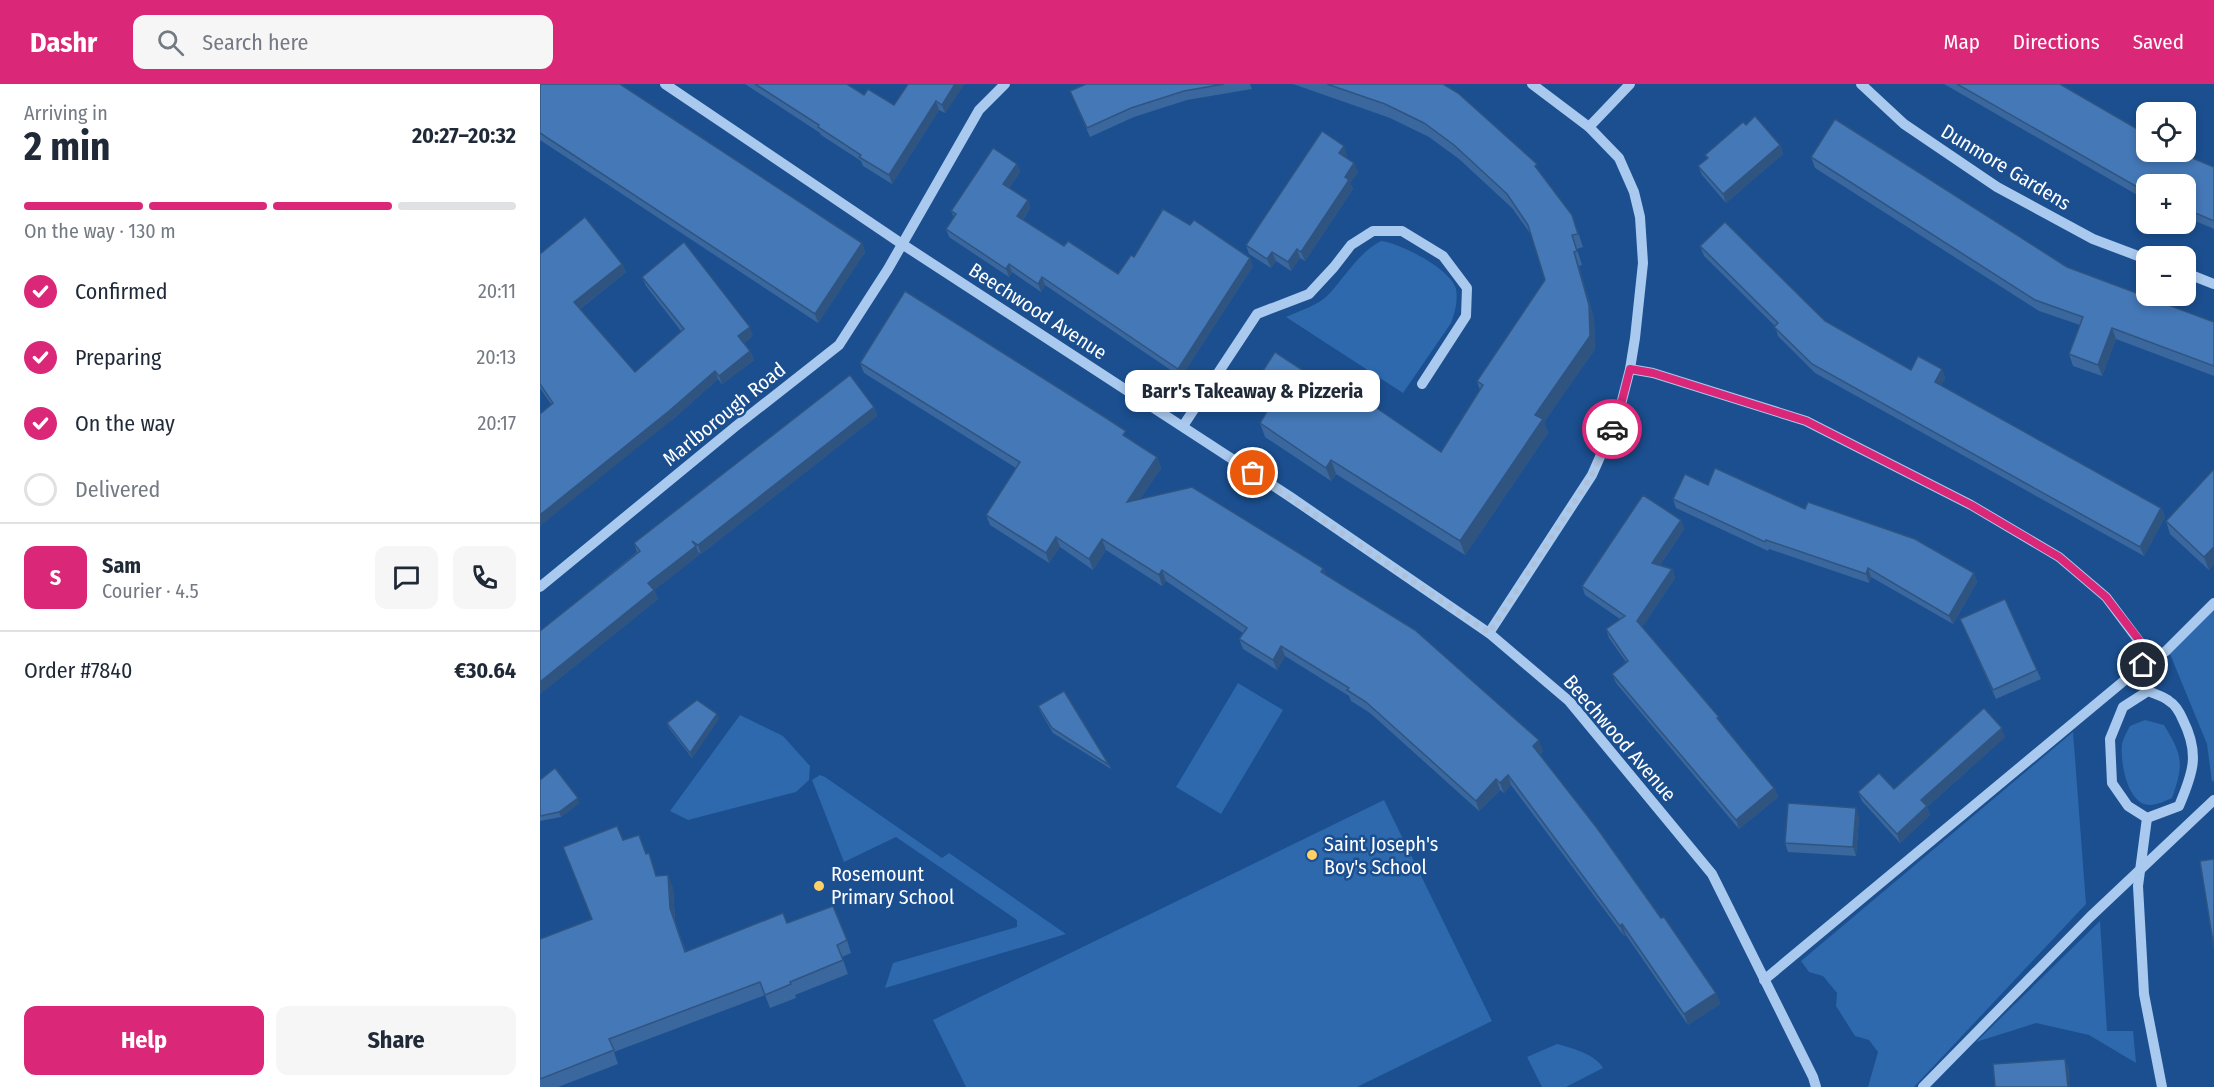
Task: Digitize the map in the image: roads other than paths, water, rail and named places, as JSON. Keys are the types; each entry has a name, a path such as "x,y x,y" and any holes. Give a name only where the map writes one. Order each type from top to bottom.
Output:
{"street":[{"name":"Beechwood Avenue","path":"665,84 902,244 1289,496 1489,633 1569,701 1712,874 1816,1087"},
{"name":"Marlborough Road","path":"540,587 736,426 839,345 902,244 979,110 1005,84"},
{"path":"1489,633 1592,475 1618,416 1630,369 1643,263 1640,217 1634,192 1619,158 1589,127 1532,84"},
{"path":"1589,127 1630,84"},
{"name":"Dunmore Gardens","path":"1861,84 1904,124 1997,188 2093,239 2136,255"},
{"path":"1183,426 1257,314 1309,294 1351,245 1373,231 1402,231 1443,256 1467,288 1466,316 1422,384"},
{"path":"2196,277 2214,284"},
{"path":"1630,369 1653,373 1806,421 1971,505 2059,557 2106,597 2139,640 2148,691"},
{"path":"1764,980 2143,665 2166,651 2214,603"},
{"path":"2146,818 2128,806 2112,783 2110,739 2123,707 2148,691"},
{"path":"2146,818 2179,807 2192,775 2194,755 2190,734 2179,711 2170,701 2148,691"},
{"path":"1923,1087 2090,917 2214,800"},
{"path":"2146,818 2138,886 2144,994 2162,1087"}],"place":[{"name":"Barr's Takeaway & Pizzeria","path":"1253,473"},
{"name":"Saint Joseph's Boy's School","path":"1312,855"},
{"name":"Rosemount Primary School","path":"819,886"}]}
